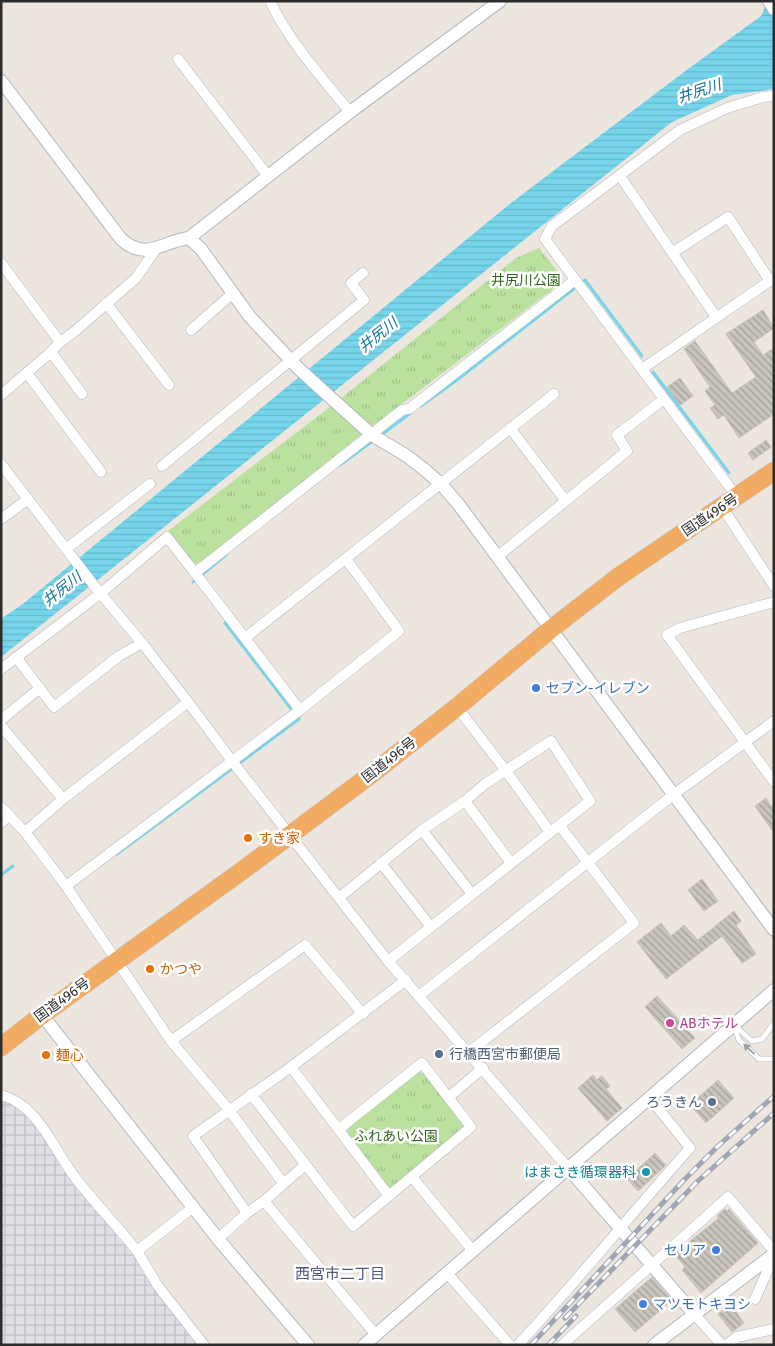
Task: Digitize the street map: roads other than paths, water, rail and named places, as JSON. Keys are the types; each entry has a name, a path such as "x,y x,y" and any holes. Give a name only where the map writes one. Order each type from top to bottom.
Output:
{"highway":[{"name":"国道496号","path":"1,1047 42,1015 370,776 457,707 550,628 618,577 774,471"}],"street":[{"path":"270,1 276,14 311,63 350,112"},
{"path":"1,81 121,238 129,246 137,249 156,249 183,238 189,238 350,112 500,1"},
{"path":"769,1 774,9"},
{"path":"178,59 268,176"},
{"path":"737,497 545,239 552,226 680,130 727,108 763,97 774,96"},
{"path":"620,176 716,316"},
{"path":"642,369 772,279 728,217 672,253"},
{"path":"189,238 201,249 250,317 294,364 372,434 407,456 441,484 459,505 774,930"},
{"path":"1,394 136,278 156,249"},
{"path":"1,263 60,342"},
{"path":"162,466 294,364 364,300 351,283 363,273"},
{"path":"195,573 402,410 409,409 575,280"},
{"path":"191,330 233,293"},
{"path":"106,303 169,385"},
{"path":"51,352 82,394"},
{"path":"27,373 101,472"},
{"path":"245,638 554,394"},
{"path":"497,557 627,451 617,435 664,399"},
{"path":"510,428 565,500"},
{"path":"1,464 388,960 570,1168 695,1315 724,1345 737,1337 774,1329"},
{"path":"68,551 150,484"},
{"path":"1,519 28,499"},
{"path":"722,507 774,584"},
{"path":"1,669 167,537 300,710"},
{"path":"66,886 300,710 399,631 346,559"},
{"path":"774,602 680,628 667,635 774,782"},
{"path":"16,657 54,706 119,656 142,643"},
{"path":"1,720 40,688"},
{"path":"25,832 63,799 188,702"},
{"path":"457,707 550,832"},
{"path":"420,995 674,795 774,721"},
{"path":"1,726 63,799"},
{"path":"340,897 422,830 465,801 485,784 551,741 590,801 388,960"},
{"path":"465,801 512,863"},
{"path":"1,806 25,832 66,886 171,1041 229,1110 283,1183"},
{"path":"1,823 9,816"},
{"path":"469,1052 634,923 560,826"},
{"path":"422,830 472,894"},
{"path":"381,863 431,927"},
{"path":"171,1041 305,945 363,1014"},
{"path":"247,1213 193,1136 292,1067 406,980"},
{"path":"364,1345 774,990"},
{"path":"42,1015 192,1208 308,1345"},
{"path":"252,1094 305,1166 353,1226 471,1127 422,1064 339,1129"},
{"path":"292,1067 389,1196"},
{"path":"448,1097 483,1068"},
{"path":"1,1095 19,1104 31,1113 46,1132 75,1178 137,1251 158,1286 204,1345"},
{"path":"518,1345 575,1282 690,1148 650,1098"},
{"path":"218,1240 247,1213 305,1166"},
{"path":"412,1177 473,1251"},
{"path":"562,1345 728,1198 774,1254"},
{"path":"264,1201 376,1335"},
{"path":"137,1251 192,1208"},
{"path":"755,1299 774,1254"},
{"path":"656,1345 774,1254"},
{"path":"447,1273 510,1345"}],"lane":[{"path":"734,1025 752,1042 762,1039 774,1023"},
{"path":"734,1025 739,1040 759,1059 774,1059"}],"water":[{"name":"井尻川","path":"768,1 774,1 774,89 732,95 672,122 1,657 1,619 24,603 511,203 761,16"}],"waterway":[{"path":"421,406 585,280 642,356"},
{"path":"653,372 729,473"},
{"path":"381,435 412,412"},
{"path":"340,465 374,440"},
{"path":"193,582 227,554"},
{"path":"117,854 299,719 225,623"},
{"path":"1,875 13,866"}],"railway":[{"path":"531,1345 685,1179 717,1147 774,1096"},
{"path":"565,1318 698,1181 774,1113"},
{"path":"548,1345 576,1316"}],"place":[{"name":"セブン-イレブン","path":"536,688"},
{"name":"すき家","path":"248,838"},
{"name":"かつや","path":"150,969"},
{"name":"ABホテル","path":"670,1023"},
{"name":"行橋西宮市郵便局","path":"439,1054"},
{"name":"麺心","path":"46,1055"},
{"name":"ろうきん","path":"712,1102"},
{"name":"はまさき循環器科","path":"646,1172"},
{"name":"セリア","path":"716,1250"},
{"name":"マツモトキヨシ","path":"643,1304"}],"district":[{"name":"西宮市二丁目","path":"340,1274"}],"park label":[{"name":"井尻川公園","path":"526,280"},
{"name":"ふれあい公園","path":"396,1136"}]}
